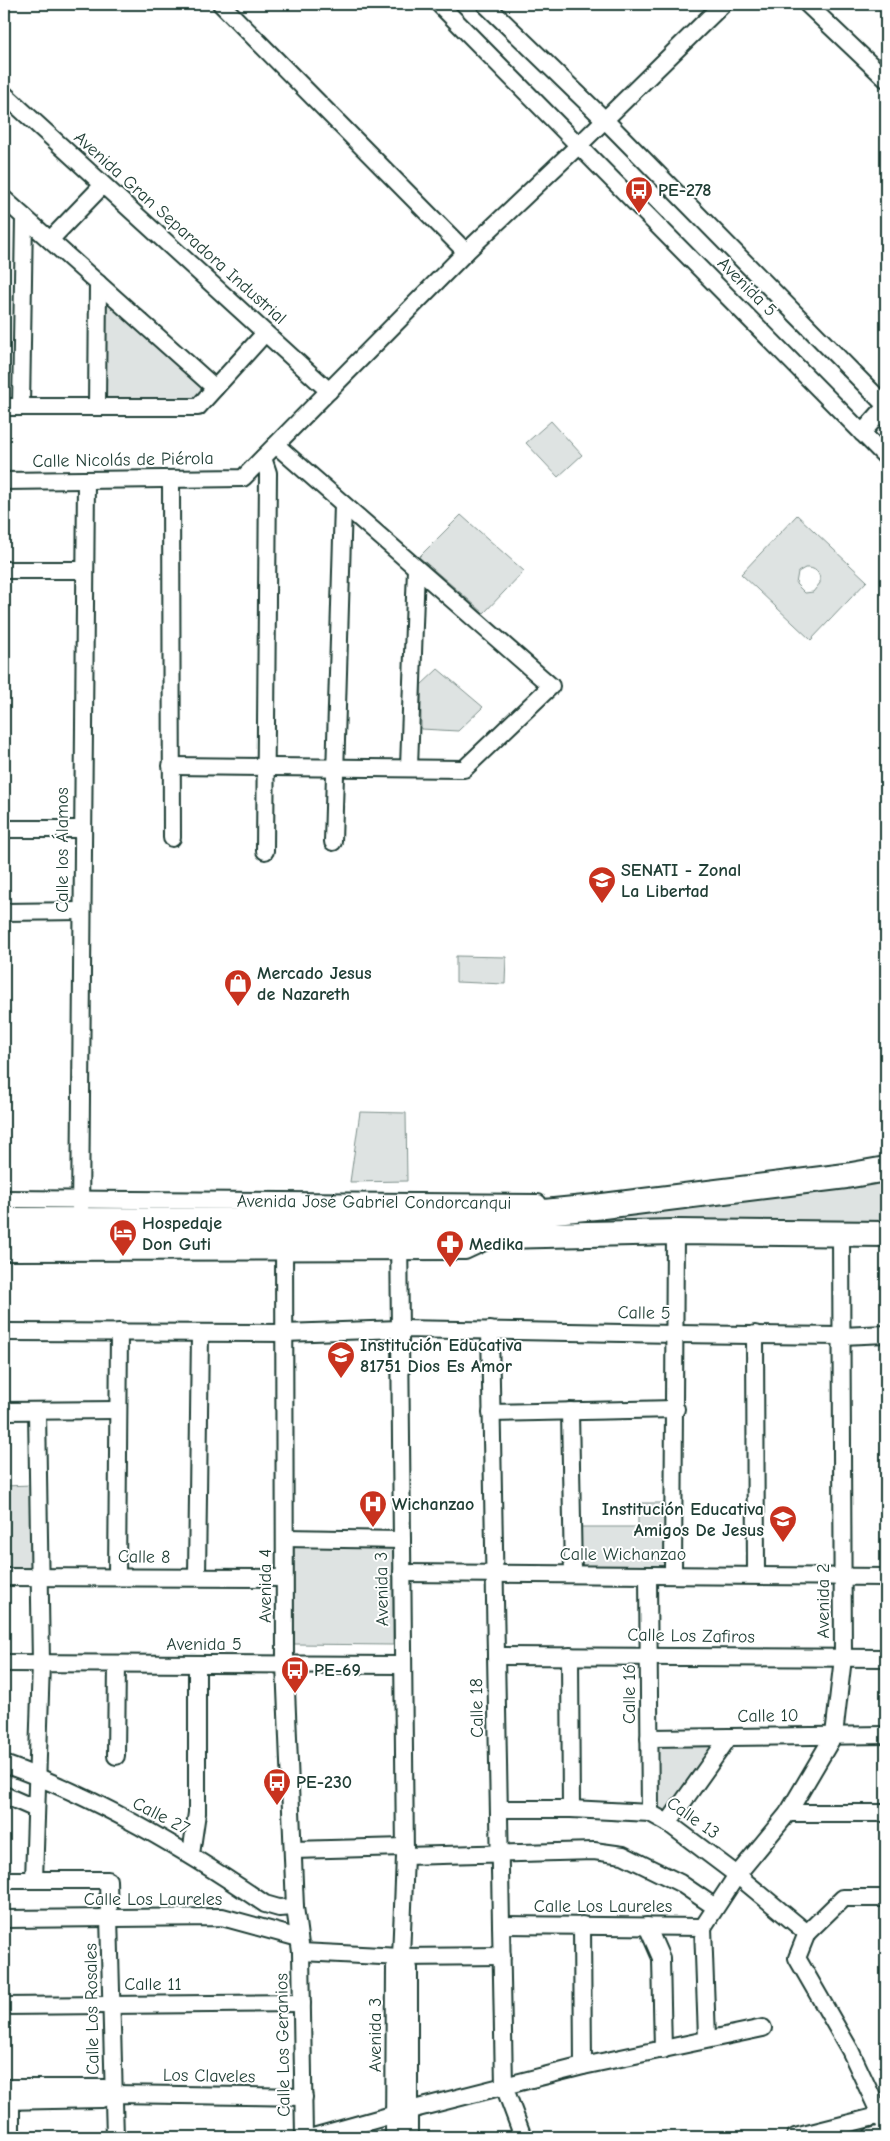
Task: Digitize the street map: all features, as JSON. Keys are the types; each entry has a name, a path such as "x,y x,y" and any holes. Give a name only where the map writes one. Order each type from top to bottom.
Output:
{"highway":[{"name":"Avenida José Gabriel Condorcanqui","path":"399,1237 452,1221 595,1207 846,1176 886,1169"},
{"name":"Avenida José Gabriel Condorcanqui","path":"4,1220 80,1210 284,1237"},
{"name":"Avenida José Gabriel Condorcanqui","path":"4,1237 495,1237 676,1232 886,1234"}],"street":[{"path":"221,4 466,252"},
{"name":"Avenida 5","path":"439,4 886,457"},
{"name":"Avenida 5","path":"485,4 605,120 886,406"},
{"path":"265,851 268,473 263,458 466,252 605,120 723,4"},
{"path":"807,4 886,79"},
{"name":"Avenida Gran Separadora Industrial","path":"4,94 329,391"},
{"path":"50,240 103,185"},
{"path":"4,199 215,388"},
{"path":"21,407 24,217"},
{"path":"97,407 98,283"},
{"path":"4,407 198,407 265,333"},
{"path":"862,433 886,406"},
{"path":"171,766 266,765 464,769 551,686 276,445"},
{"name":"Calle Nicolás de Piérola","path":"4,481 243,478 263,458"},
{"path":"171,479 172,838"},
{"name":"Calle los Álamos","path":"80,1210 86,480"},
{"path":"333,842 343,504"},
{"path":"409,767 416,568"},
{"path":"4,570 85,570"},
{"path":"4,829 82,829"},
{"path":"4,912 82,911"},
{"path":"846,1176 886,1156"},
{"name":"Avenida José Gabriel Condorcanqui","path":"4,1199 80,1210 458,1202 595,1207"},
{"path":"673,1575 676,1409 676,1232"},
{"name":"Avenida 2","path":"703,1927 737,1875 788,1813 834,1736 843,1658 841,1234"},
{"name":"Avenida José Gabriel Condorcanqui","path":"4,1252 284,1237 399,1237"},
{"name":"Avenida 4","path":"284,1237 284,1665 295,1907 300,1945"},
{"name":"Avenida 3","path":"399,1237 405,1852 401,1957 395,1967 402,2112"},
{"name":"Calle 5","path":"4,1332 284,1333 400,1329 842,1336 886,1334"},
{"name":"Calle 18","path":"490,1330 504,2086 523,2137"},
{"path":"117,1576 119,1332"},
{"path":"197,1577 200,1333"},
{"path":"755,1334 756,1575"},
{"path":"492,1412 676,1409"},
{"path":"4,1411 118,1410"},
{"path":"4,1880 34,1880 41,1663 37,1411"},
{"path":"570,1411 573,1574"},
{"path":"285,1538 402,1540"},
{"name":"Calle Wichanzao","path":"402,1573 843,1576"},
{"name":"Calle 16","path":"648,1574 650,1813"},
{"path":"843,1576 886,1577"},
{"name":"Calle 8","path":"4,1577 284,1578"},
{"name":"Calle Los Zafiros","path":"496,1656 886,1658"},
{"path":"570,1656 571,1809"},
{"name":"Avenida 5","path":"4,1663 403,1665"},
{"path":"116,1756 117,1664"},
{"path":"191,1854 197,1812 197,1664"},
{"name":"Calle 10","path":"649,1738 886,1735"},
{"path":"668,1823 729,1737"},
{"name":"Calle 27","path":"4,1764 37,1776 191,1854 265,1904 279,1908 295,1907"},
{"path":"4,1795 36,1809"},
{"name":"Calle 13","path":"499,1809 571,1809 650,1813 668,1823 737,1875 807,1933"},
{"path":"788,1813 886,1813"},
{"path":"293,1850 500,1854 594,1851 623,1855 680,1883 715,1907"},
{"name":"Calle Los Rosales","path":"34,1880 108,1880 115,2137"},
{"path":"795,2137 821,2134 884,2119 850,2050 797,1958 807,1933 843,1898 886,1898"},
{"name":"Calle Los Laureles","path":"4,1920 222,1916 300,1945 401,1957 502,1956"},
{"name":"Calle Los Laureles","path":"501,1925 703,1927"},
{"path":"582,1925 583,2066"},
{"path":"647,1926 661,1958 663,2050"},
{"path":"703,1927 708,2038"},
{"name":"Calle Los Geranios","path":"300,1945 304,2137"},
{"name":"Calle 11","path":"4,2006 302,2004"},
{"path":"313,2137 402,2112 583,2066 663,2050 708,2038 763,2028"},
{"name":"Los Claveles","path":"6,2097 101,2099 114,2094 304,2097"},
{"path":"6,2097 11,2137"},
{"path":"394,2137 402,2112"},
{"path":"402,2112 409,2137"},
{"path":"871,2137 886,2134"}],"shaded area":[{"path":"101,291 209,388 195,403 103,403"},
{"path":"551,421 582,455 558,477 526,443"},
{"path":"461,515 524,571 484,613 419,557"},
{"path":"797,515 867,581 811,640 741,574","holes":["809,568 818,574 820,583 813,592 805,593 796,584 798,572"]},
{"path":"438,669 483,707 458,731 421,729 421,685"},
{"path":"456,956 506,957 505,984 456,982"},
{"path":"360,1112 406,1113 407,1181 350,1182"},
{"path":"886,1176 886,1226 471,1226"},
{"path":"32,1485 31,1568 4,1568 4,1486"},
{"path":"638,1503 669,1503 668,1571 579,1570 580,1527 638,1527"},
{"path":"294,1543 393,1543 393,1645 294,1644"},
{"path":"729,1737 668,1823 650,1813 649,1738"}],"place":[{"name":"PE-278","path":"639,214"},
{"name":"SENATI - Zonal La Libertad","path":"602,904"},
{"name":"Mercado Jesus de Nazareth","path":"238,1007"},
{"name":"Hospedaje Don Guti","path":"123,1257"},
{"name":"Medika","path":"450,1268"},
{"name":"Institución Educativa 81751 Dios Es Amor","path":"341,1379"},
{"name":"Wichanzao","path":"373,1528"},
{"name":"Institución Educativa Amigos De Jesus","path":"783,1543"},
{"name":"PE-69","path":"295,1694"},
{"name":"PE-230","path":"277,1806"}]}
